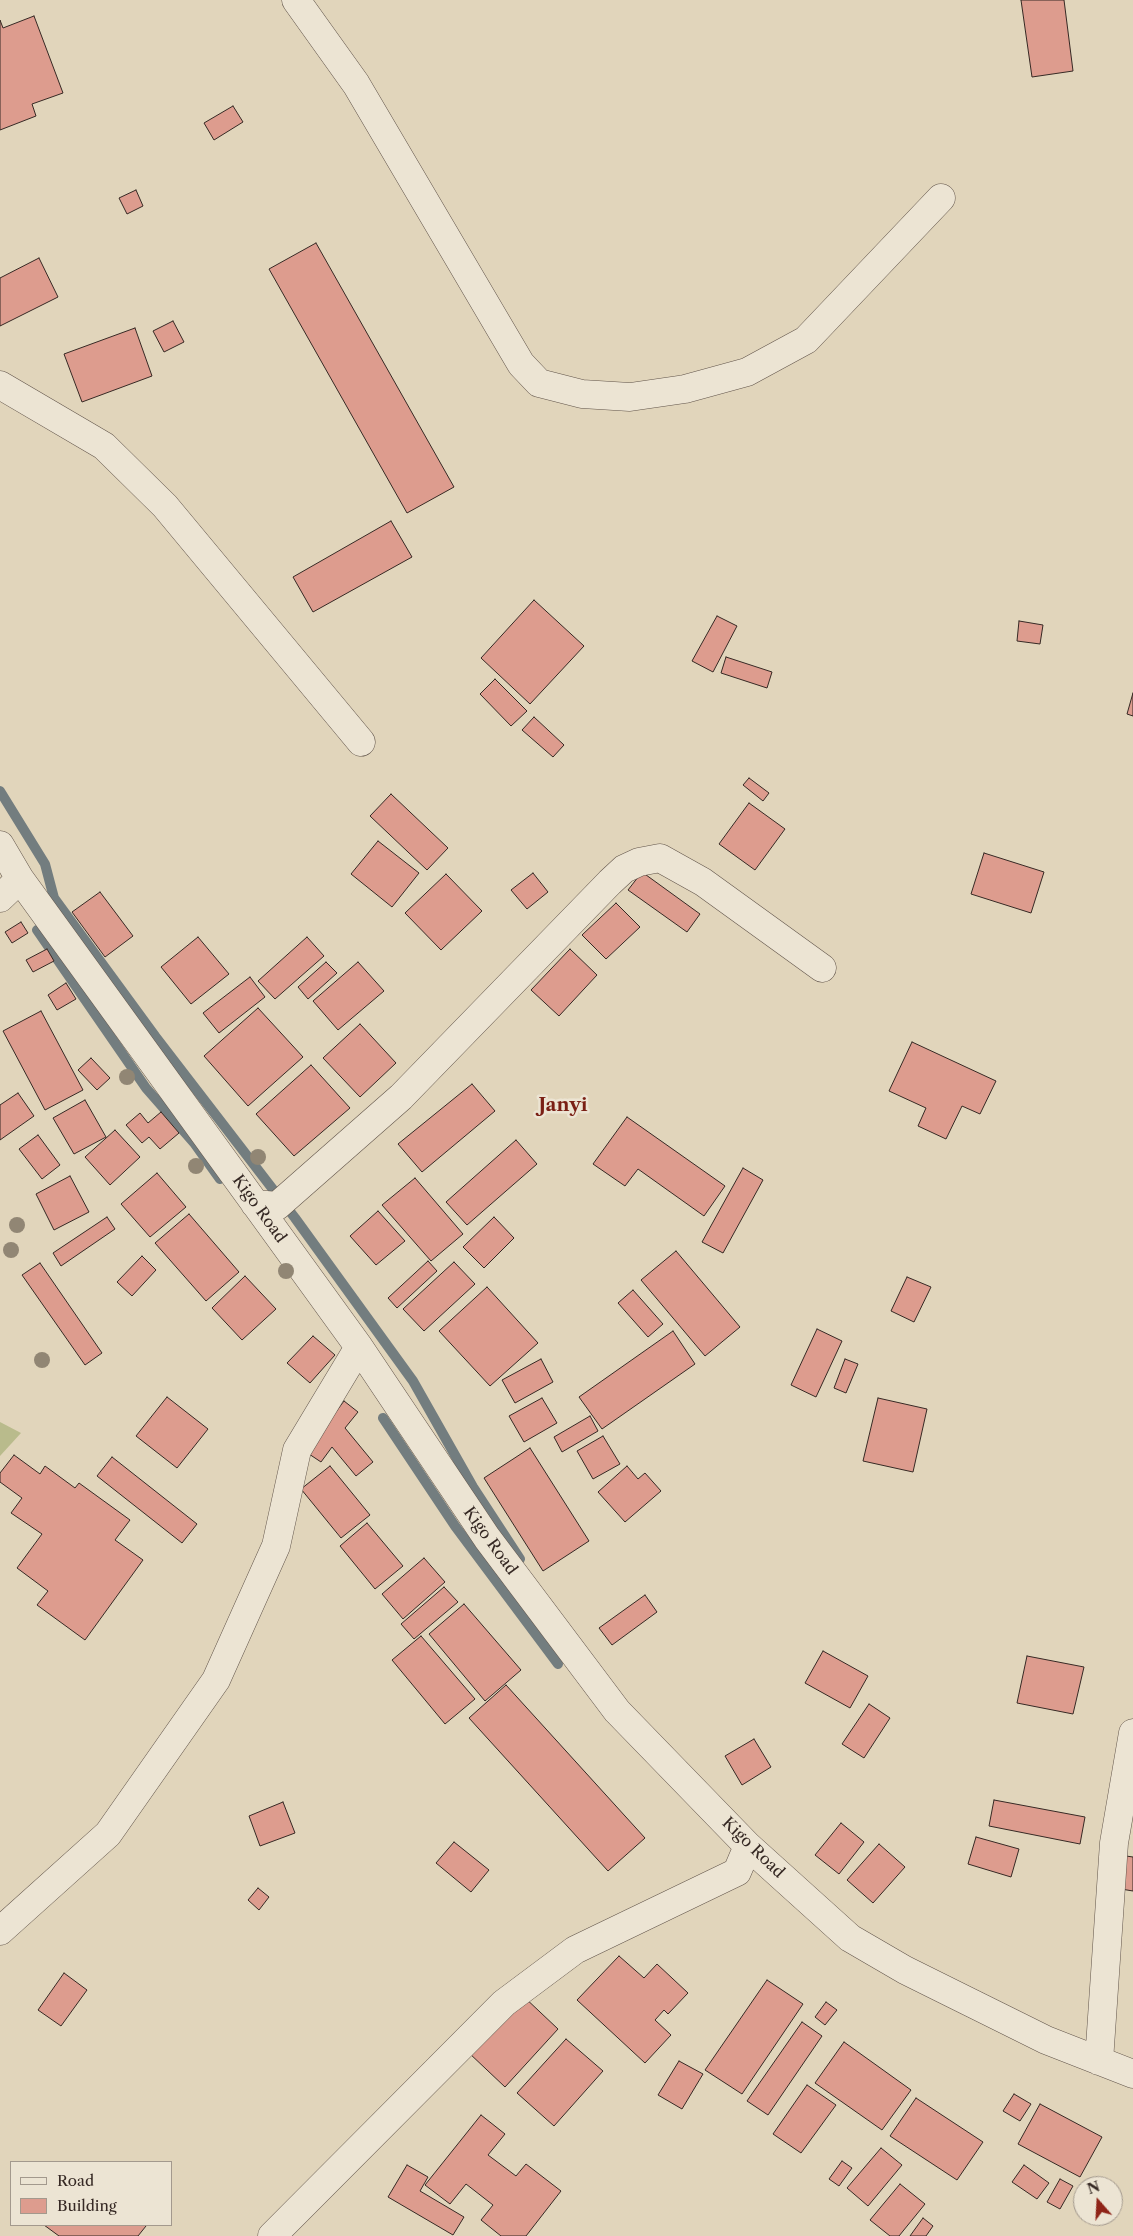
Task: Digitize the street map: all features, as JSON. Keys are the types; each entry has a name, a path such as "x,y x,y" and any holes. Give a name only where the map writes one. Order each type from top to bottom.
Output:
{"street":[{"path":"296,0 356,84 521,364 539,383 582,394 630,397 685,389 747,372 806,340 942,198"},
{"path":"0,385 104,446 165,506 361,742"},
{"name":"Kigo Road","path":"0,845 20,879 358,1347 482,1530 617,1711 748,1846 850,1938 914,1974 1046,2040 1133,2074"},
{"path":"255,1204 277,1206 401,1097 610,882 624,869 638,862 660,858 703,882 822,968"},
{"path":"0,898 20,879"},
{"path":"0,1931 108,1834 216,1680 276,1546 297,1450 358,1347"},
{"path":"1099,2061 1114,1843 1133,1733"},
{"path":"272,2236 504,2003 575,1950 738,1872 748,1846"}],"green space":[{"path":"0,1422 21,1433 0,1456"}],"building":[{"path":"1021,0 1064,0 1073,71 1032,77"},
{"path":"34,16 63,93 32,104 36,116 0,130 0,20 3,28"},
{"path":"233,106 243,122 214,140 204,123"},
{"path":"136,190 143,206 127,214 119,198"},
{"path":"316,243 454,487 407,513 269,269"},
{"path":"39,258 58,297 0,326 0,278"},
{"path":"173,321 184,342 164,352 153,331"},
{"path":"135,328 152,376 82,402 64,354"},
{"path":"391,521 412,557 313,612 293,577"},
{"path":"534,600 584,646 530,704 481,658"},
{"path":"717,616 737,626 713,672 692,661"},
{"path":"1019,621 1043,625 1040,644 1017,641"},
{"path":"726,657 772,672 767,688 721,673"},
{"path":"495,679 527,711 511,726 480,694"},
{"path":"1133,693 1133,716 1127,714"},
{"path":"534,717 564,745 553,757 522,730"},
{"path":"749,778 769,793 763,801 743,785"},
{"path":"391,794 448,848 427,870 370,816"},
{"path":"749,803 785,829 755,870 719,844"},
{"path":"378,841 419,873 392,907 351,874"},
{"path":"984,853 1044,872 1031,913 971,894"},
{"path":"642,872 700,914 687,932 628,890"},
{"path":"533,873 548,892 527,909 511,890"},
{"path":"446,874 482,911 441,950 405,913"},
{"path":"100,892 133,936 105,957 72,912"},
{"path":"616,903 640,927 606,959 582,935"},
{"path":"21,922 28,933 12,943 5,932"},
{"path":"198,937 229,974 191,1004 161,967"},
{"path":"307,937 324,956 275,999 258,981"},
{"path":"47,949 54,961 33,972 26,960"},
{"path":"570,949 597,975 559,1016 531,990"},
{"path":"326,962 337,973 308,999 298,987"},
{"path":"358,962 384,991 338,1030 313,1001"},
{"path":"250,977 265,997 219,1033 203,1013"},
{"path":"66,983 76,999 57,1010 48,995"},
{"path":"258,1008 303,1057 248,1106 204,1056"},
{"path":"41,1011 83,1090 45,1110 3,1031"},
{"path":"360,1024 396,1063 360,1097 323,1058"},
{"path":"912,1042 996,1081 980,1114 962,1106 946,1139 918,1126 926,1108 889,1091"},
{"path":"91,1058 110,1078 97,1090 78,1070"},
{"path":"311,1065 350,1108 294,1156 256,1114"},
{"path":"472,1084 495,1111 422,1172 398,1144"},
{"path":"18,1093 34,1116 0,1140 0,1105"},
{"path":"85,1100 106,1137 74,1154 53,1118"},
{"path":"161,1112 179,1133 160,1149 149,1137 142,1143 126,1125 140,1113 148,1123"},
{"path":"627,1117 725,1186 704,1216 638,1169 625,1186 593,1164"},
{"path":"115,1130 140,1157 110,1185 85,1157"},
{"path":"38,1135 60,1165 42,1179 19,1149"},
{"path":"516,1140 537,1164 467,1225 446,1202"},
{"path":"743,1168 763,1180 723,1253 702,1242"},
{"path":"157,1173 186,1207 150,1237 121,1204"},
{"path":"70,1176 89,1212 54,1230 36,1194"},
{"path":"415,1178 463,1234 431,1261 382,1205"},
{"path":"378,1211 405,1241 376,1265 350,1236"},
{"path":"189,1214 239,1272 206,1301 155,1243"},
{"path":"107,1217 115,1229 61,1266 53,1253"},
{"path":"494,1217 514,1238 484,1268 463,1247"},
{"path":"676,1251 740,1327 705,1356 641,1280"},
{"path":"142,1256 156,1270 132,1296 117,1282"},
{"path":"428,1261 437,1271 397,1308 388,1298"},
{"path":"454,1262 475,1284 424,1331 403,1309"},
{"path":"40,1263 102,1353 85,1365 22,1275"},
{"path":"245,1276 276,1309 242,1340 212,1308"},
{"path":"907,1277 931,1287 914,1322 891,1311"},
{"path":"487,1287 538,1343 490,1386 439,1331"},
{"path":"633,1290 663,1324 648,1337 618,1303"},
{"path":"817,1329 842,1341 816,1397 791,1385"},
{"path":"673,1331 695,1364 602,1429 579,1397"},
{"path":"313,1336 335,1355 310,1383 287,1363"},
{"path":"541,1359 553,1382 515,1403 502,1380"},
{"path":"845,1359 858,1364 846,1393 834,1388"},
{"path":"167,1397 208,1429 177,1468 136,1436"},
{"path":"542,1398 557,1423 524,1442 509,1416"},
{"path":"878,1398 927,1409 913,1472 863,1461"},
{"path":"344,1401 358,1412 345,1428 373,1462 356,1476 332,1447 321,1462 306,1452"},
{"path":"590,1416 598,1431 562,1452 554,1437"},
{"path":"603,1436 620,1464 593,1479 577,1451"},
{"path":"530,1448 589,1541 543,1571 484,1478"},
{"path":"14,1455 40,1474 45,1466 75,1488 79,1483 130,1520 115,1540 143,1560 85,1640 37,1605 48,1591 17,1568 42,1534 11,1513 22,1498 0,1482 0,1473"},
{"path":"112,1457 197,1524 182,1543 97,1476"},
{"path":"330,1466 370,1515 341,1538 301,1489"},
{"path":"627,1466 638,1479 645,1473 661,1491 625,1522 598,1492"},
{"path":"367,1523 403,1566 375,1589 340,1546"},
{"path":"424,1558 445,1582 403,1619 382,1594"},
{"path":"444,1587 458,1602 414,1639 401,1624"},
{"path":"645,1595 657,1612 612,1645 599,1628"},
{"path":"464,1604 521,1670 485,1701 429,1634"},
{"path":"421,1636 475,1699 445,1724 392,1660"},
{"path":"823,1651 868,1676 850,1708 805,1683"},
{"path":"1027,1656 1084,1667 1073,1714 1017,1703"},
{"path":"506,1685 645,1838 608,1871 469,1718"},
{"path":"869,1704 890,1718 864,1758 842,1744"},
{"path":"754,1739 771,1767 742,1785 725,1756"},
{"path":"994,1800 1085,1817 1080,1844 989,1826"},
{"path":"283,1802 295,1833 260,1846 249,1816"},
{"path":"841,1823 864,1842 839,1874 815,1855"},
{"path":"976,1837 1019,1849 1011,1877 968,1864"},
{"path":"454,1842 489,1870 471,1892 436,1863"},
{"path":"879,1844 905,1867 873,1903 847,1880"},
{"path":"1126,1856 1133,1857 1133,1891 1121,1889"},
{"path":"258,1888 269,1897 259,1910 248,1900"},
{"path":"619,1956 644,1978 657,1964 688,1993 668,2014 664,2010 655,2020 671,2035 645,2063 577,2000"},
{"path":"64,1973 87,1990 61,2026 38,2010"},
{"path":"767,1980 803,2004 742,2094 705,2070"},
{"path":"522,1995 558,2029 505,2087 468,2052"},
{"path":"826,2002 837,2010 825,2025 815,2017"},
{"path":"802,2022 822,2036 768,2115 747,2101"},
{"path":"566,2039 603,2071 554,2126 517,2093"},
{"path":"844,2042 911,2090 882,2130 815,2083"},
{"path":"679,2061 703,2074 682,2109 658,2095"},
{"path":"807,2085 836,2105 801,2153 773,2134"},
{"path":"1014,2094 1031,2104 1020,2121 1003,2111"},
{"path":"916,2098 983,2142 957,2180 890,2136"},
{"path":"1040,2104 1102,2137 1081,2176 1018,2144"},
{"path":"481,2115 505,2134 488,2155 516,2176 526,2164 561,2191 526,2236 501,2236 481,2220 493,2205 466,2184 450,2204 425,2185"},
{"path":"881,2148 902,2165 868,2206 847,2188"},
{"path":"842,2161 852,2168 839,2186 829,2179"},
{"path":"407,2165 428,2177 420,2191 464,2217 453,2235 388,2197"},
{"path":"1024,2165 1049,2183 1037,2199 1012,2182"},
{"path":"1060,2179 1073,2186 1060,2209 1047,2202"},
{"path":"900,2184 925,2204 899,2236 890,2236 870,2220"},
{"path":"923,2218 933,2226 926,2236 910,2236"},
{"path":"45,2226 146,2226 138,2236 59,2236"}],"waterway":[{"path":"0,791 45,864 54,898 155,1036 295,1218 413,1381 473,1487 520,1559"},
{"path":"37,930 146,1088 195,1144 220,1179"},
{"path":"383,1418 455,1526 558,1664"}],"district":[{"name":"Janyi","path":"563,1106"}]}
